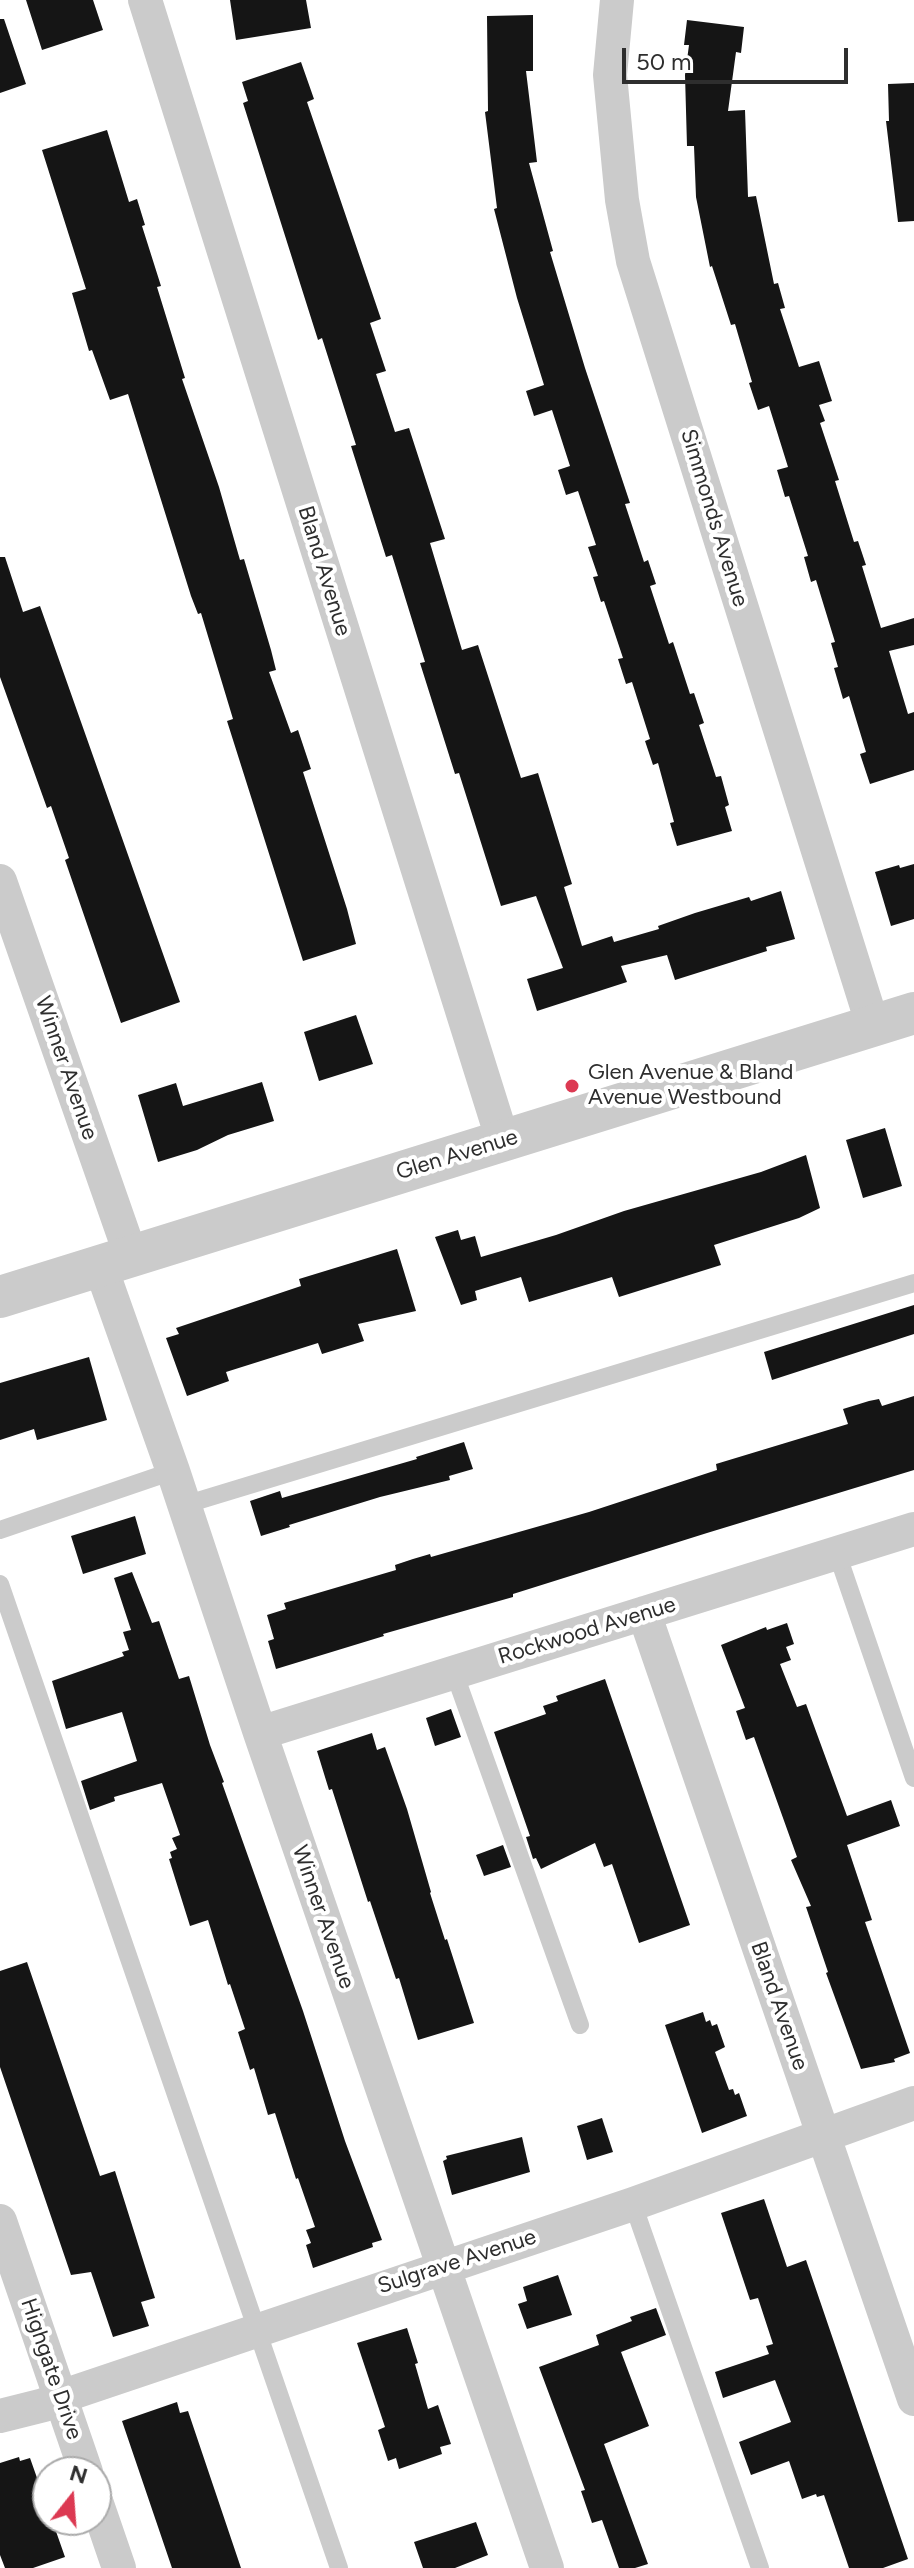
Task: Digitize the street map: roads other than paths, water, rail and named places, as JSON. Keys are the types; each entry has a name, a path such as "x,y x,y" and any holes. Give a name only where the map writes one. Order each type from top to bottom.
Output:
{"street":[{"name":"Bland Avenue","path":"145,0 503,1141"},
{"name":"Simmonds Avenue","path":"617,0 610,75 622,200 633,261 873,1026"},
{"name":"Winner Avenue","path":"0,881 116,1260 184,1505 547,2568"},
{"name":"Glen Avenue","path":"0,1297 914,1013"},
{"name":"Rockwood Avenue","path":"260,1733 914,1529"},
{"name":"Bland Avenue","path":"644,1613 914,2399"},
{"name":"Sulgrave Avenue","path":"0,2416 44,2405 258,2329 633,2204 914,2103"},
{"name":"Highgate Drive","path":"0,2221 80,2456"},
{"path":"108,2536 119,2568"}],"lane":[{"path":"184,1505 914,1283"},
{"path":"0,1530 173,1471"},
{"path":"837,1553 914,1778"},
{"path":"0,1584 339,2568"},
{"path":"454,1672 580,2025"},
{"path":"633,2204 760,2568"}],"place":[{"name":"Glen Avenue & Bland Avenue Westbound","path":"572,1086"}]}
